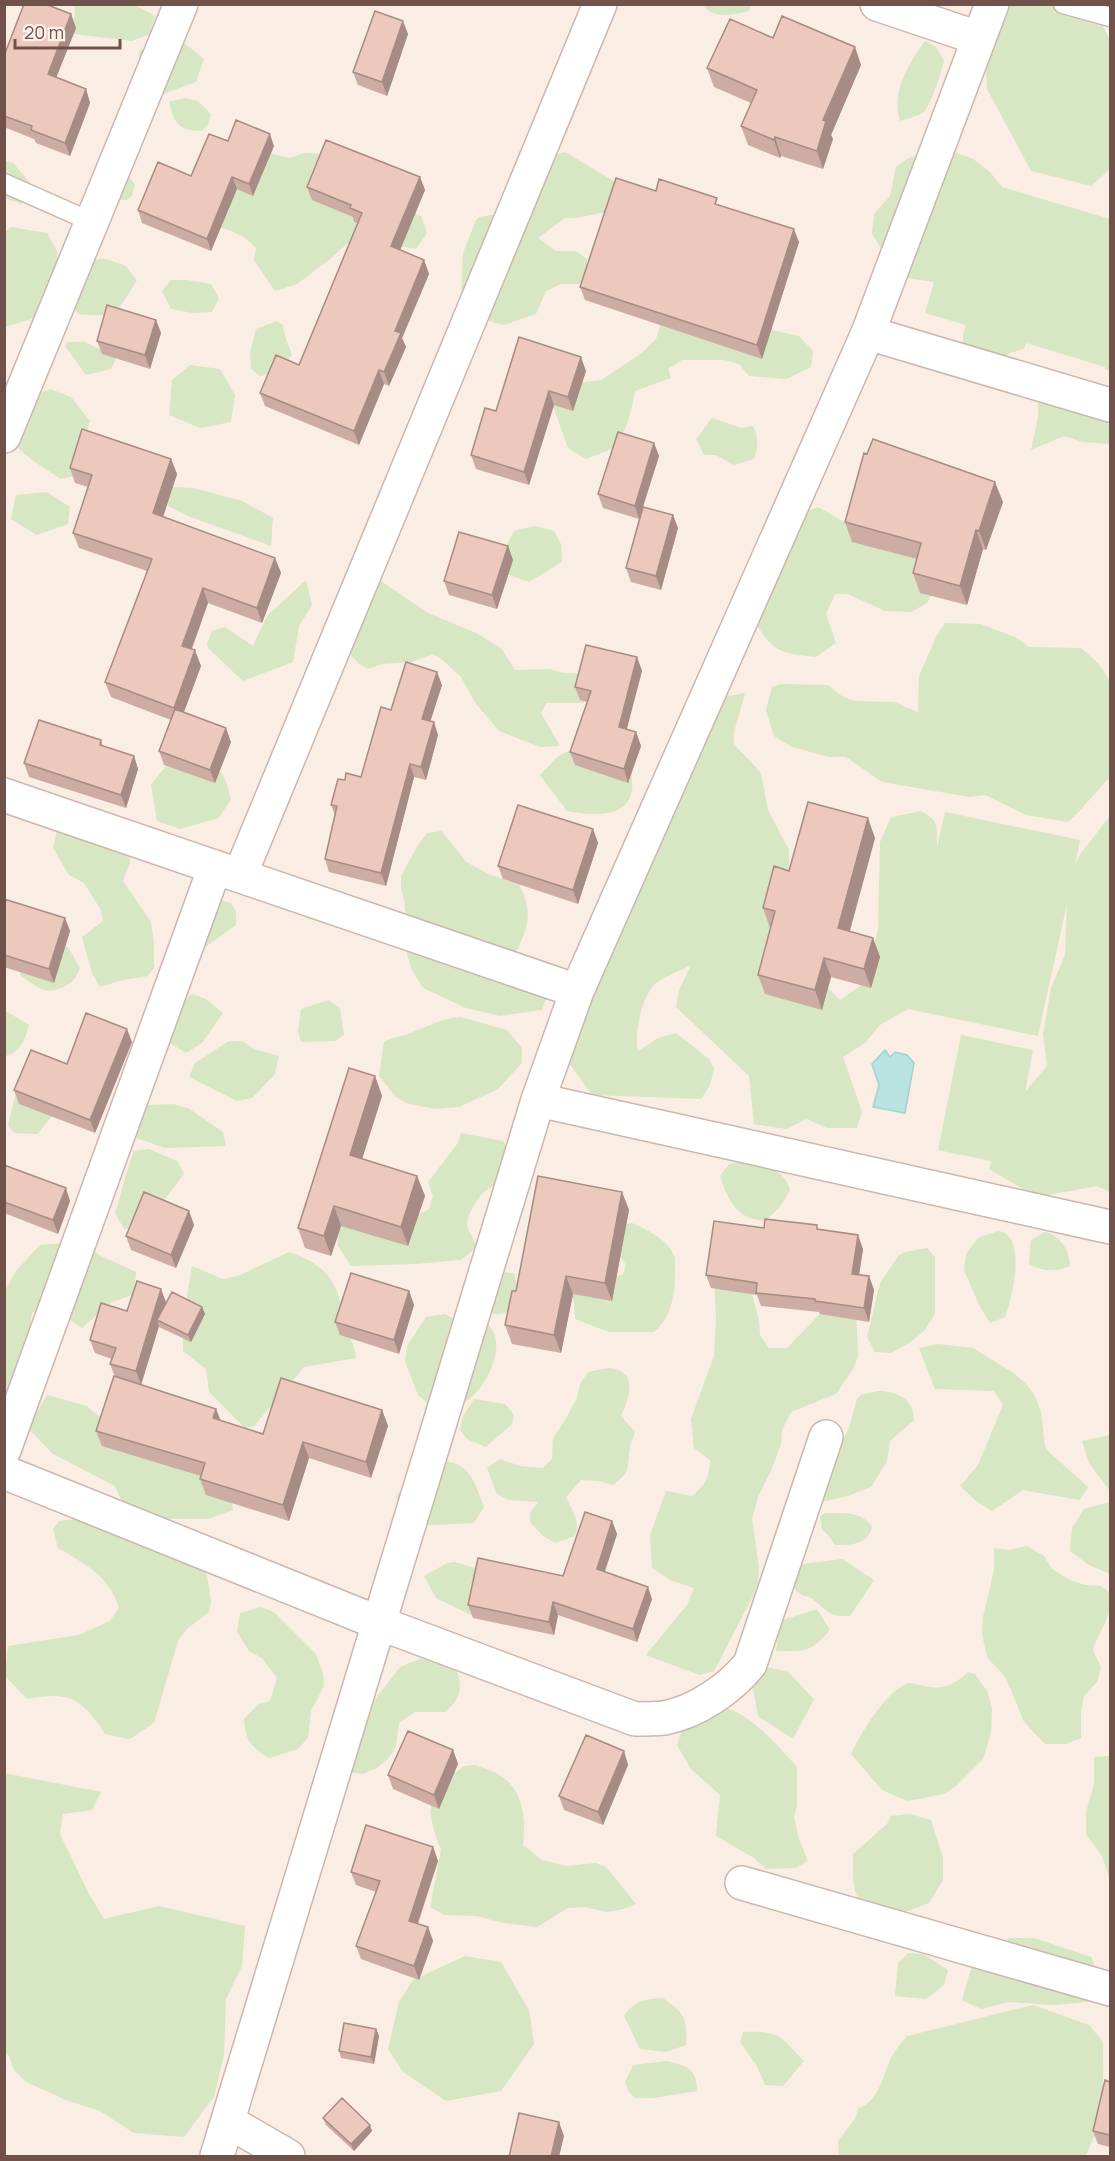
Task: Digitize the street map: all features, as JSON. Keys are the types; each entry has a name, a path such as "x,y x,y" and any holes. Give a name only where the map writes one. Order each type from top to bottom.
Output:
{"street":[{"path":"4,436 181,4"},
{"path":"4,1450 227,871 600,4"},
{"path":"877,4 978,38"},
{"path":"217,2157 538,1100 577,991 868,333 992,4"},
{"path":"868,333 1110,405"},
{"path":"4,795 577,991"},
{"path":"538,1100 1110,1227"},
{"path":"4,1472 379,1623 635,1719 664,1718 686,1711 707,1700 738,1680 750,1664 826,1437"},
{"path":"742,1883 1110,1989"},
{"path":"229,2122 288,2157"}],"lane":[{"path":"1063,4 1110,17"},
{"path":"4,183 92,222"}],"green space":[{"path":"75,5 135,5 155,16 150,34 132,41 73,34"},
{"path":"703,5 751,5 749,11 724,15 712,12"},
{"path":"983,5 1088,5 1099,19 1110,40 1110,169 1091,186 1031,171 987,89"},
{"path":"177,37 204,59 196,82 163,94 138,94 139,51"},
{"path":"925,41 936,47 944,61 941,72 924,112 900,121 899,89 907,69"},
{"path":"185,98 198,101 211,114 209,123 202,131 179,125 173,116 169,102"},
{"path":"943,148 973,159 990,172 1002,187 1110,219 1110,371 1105,367 1026,343 1024,349 1010,353 995,363 963,355 963,334 966,325 925,313 934,282 900,277 872,234 874,214 890,196 896,167 909,158"},
{"path":"254,150 290,158 304,153 326,154 350,183 421,216 427,233 416,249 384,243 370,237 348,243 297,284 275,291 254,260 256,248 251,243 232,231 203,223"},
{"path":"565,152 612,180 628,200 628,208 565,218 538,238 556,251 576,251 587,259 587,280 579,284 561,284 546,291 536,314 504,325 489,321 461,302 463,253 476,220 479,217 509,212 554,155"},
{"path":"4,161 13,163 32,185 21,204 5,198"},
{"path":"123,168 135,185 132,196 127,200 107,199"},
{"path":"11,227 47,233 57,251 60,293 38,317 5,327 5,232"},
{"path":"103,258 126,266 137,280 115,311 102,315 78,314 66,300 82,264"},
{"path":"171,280 211,284 219,298 212,312 193,313 171,309 162,291"},
{"path":"666,306 758,330 772,330 799,336 813,351 811,367 786,379 749,376 739,364 724,360 682,360 668,369 671,378 635,391 628,422 617,443 609,450 586,459 568,448 552,403 577,383 601,380 642,353 656,339"},
{"path":"277,321 283,325 292,355 275,373 260,376 251,369 250,353 256,329"},
{"path":"68,342 85,342 117,357 111,369 86,375 65,346"},
{"path":"190,365 220,369 235,395 231,422 200,428 169,415 172,380"},
{"path":"1038,383 1110,398 1110,444 1083,442 1064,436 1031,450 1038,418"},
{"path":"51,389 71,397 90,421 80,453 107,468 61,479 32,460 11,442 16,402"},
{"path":"712,418 741,428 753,426 757,442 754,459 734,465 716,455 704,455 696,439"},
{"path":"156,486 193,488 242,501 273,518 271,546 188,516 153,498"},
{"path":"47,492 70,507 68,524 37,535 11,519 16,495"},
{"path":"818,507 867,535 894,533 940,580 927,603 911,612 885,611 848,594 835,594 826,614 836,643 816,657 793,654 778,649 766,638 753,619 807,511"},
{"path":"535,526 554,531 561,544 562,562 529,582 495,570 514,531"},
{"path":"306,580 312,605 299,626 293,662 243,681 208,648 207,644 212,631 225,627 253,646 267,616"},
{"path":"381,581 428,613 476,633 501,648 515,670 549,669 563,673 593,674 594,690 583,703 546,703 541,713 560,746 540,747 499,731 476,704 461,677 439,657 432,654 412,662 382,664 368,669 359,664 351,655 349,633 360,597"},
{"path":"945,623 981,624 1017,638 1029,647 1081,648 1099,664 1110,681 1110,777 1068,822 1026,815 985,795 970,797 882,782 846,757 829,757 792,747 774,736 766,710 772,687 781,684 828,685 840,695 854,701 894,702 918,712 919,676 936,637"},
{"path":"745,693 734,732 734,744 761,773 768,810 789,850 789,912 795,954 840,1000 863,984 878,930 880,842 891,817 921,811 932,818 937,830 937,847 945,812 1080,840 1075,865 1081,853 1110,816 1110,1192 1097,1186 1037,1197 989,1169 991,1161 938,1150 961,1035 1033,1050 1025,1092 1047,1066 1043,1034 1051,988 1065,955 1067,903 1038,1036 908,1009 880,1025 865,1043 843,1057 862,1112 857,1128 827,1128 807,1119 786,1129 754,1124 749,1076 676,1007 679,990 691,965 653,986 642,1008 637,1044 638,1051 658,1038 676,1033 709,1059 714,1069 710,1085 701,1099 592,1095 563,1055 711,699"},
{"path":"577,747 631,766 632,790 629,800 623,806 615,811 596,814 567,811 540,775 558,756"},
{"path":"202,756 222,774 229,791 231,799 219,818 180,829 157,821 151,785 165,767"},
{"path":"91,821 125,824 130,862 123,881 151,922 154,944 154,968 148,976 100,987 92,973 82,937 103,921 101,910 84,883 69,875 53,848 57,831"},
{"path":"442,831 466,862 489,874 519,885 527,904 528,920 515,954 550,987 542,1010 500,1016 466,1008 423,988 412,970 407,954 405,904 401,876 427,833"},
{"path":"200,895 231,903 236,911 236,925 198,952"},
{"path":"20,944 49,944 68,947 80,968 71,982 58,989 41,989 20,975"},
{"path":"192,994 206,999 223,1013 202,1043 186,1053 167,1041 165,1017"},
{"path":"329,1000 340,1008 344,1035 335,1041 301,1042 298,1031 301,1009"},
{"path":"4,1010 29,1025 19,1049 5,1056"},
{"path":"461,1017 507,1030 522,1048 522,1063 498,1089 459,1107 435,1109 406,1103 396,1097 379,1076 384,1042 442,1021"},
{"path":"229,1041 242,1041 254,1049 279,1056 275,1074 252,1098 237,1101 189,1077 195,1063"},
{"path":"16,1093 55,1112 38,1134 14,1133 8,1125"},
{"path":"173,1104 188,1108 223,1132 226,1146 165,1148 131,1136 134,1106"},
{"path":"461,1133 503,1141 507,1149 508,1160 503,1176 480,1196 468,1218 469,1231 476,1248 461,1260 351,1266 337,1244 339,1225 408,1221 429,1209 433,1196 428,1182 458,1143"},
{"path":"149,1149 177,1161 184,1174 165,1199 159,1221 137,1230 124,1229 115,1213 129,1166 134,1151"},
{"path":"751,1159 780,1173 788,1183 790,1190 780,1207 765,1221 747,1217 735,1207 726,1193 720,1176 729,1164"},
{"path":"632,1223 663,1241 675,1258 673,1298 667,1316 654,1332 609,1332 575,1319 574,1302 566,1286 623,1275 626,1265 612,1244 619,1226"},
{"path":"998,1231 1007,1235 1013,1243 1014,1283 1005,1317 990,1323 980,1307 964,1270 966,1254 978,1238"},
{"path":"1045,1232 1055,1236 1063,1244 1070,1266 1050,1270 1029,1264 1031,1240"},
{"path":"80,1242 101,1256 136,1272 134,1294 110,1303 82,1328 56,1311 32,1312 28,1346 5,1410 5,1291 16,1271 40,1245"},
{"path":"927,1248 935,1257 935,1314 925,1330 912,1341 891,1353 875,1352 867,1337 880,1283 898,1256 905,1252"},
{"path":"289,1252 315,1264 330,1279 339,1299 356,1358 304,1367 254,1426 245,1428 209,1392 206,1369 183,1351 183,1322 192,1266 223,1279 238,1276"},
{"path":"498,1272 514,1273 519,1296 505,1313 490,1314"},
{"path":"714,1278 750,1286 759,1321 760,1335 769,1348 787,1348 836,1301 856,1308 858,1357 853,1369 836,1394 791,1412 782,1430 781,1444 758,1497 752,1519 759,1567 758,1582 714,1671 699,1675 646,1655 687,1605 694,1588 672,1581 652,1568 650,1535 666,1491 692,1496 708,1476 710,1460 694,1448 691,1419 714,1356 716,1318"},
{"path":"445,1314 458,1321 486,1321 494,1333 496,1351 485,1381 472,1397 458,1405 432,1407 418,1395 405,1361 407,1346 426,1317"},
{"path":"938,1344 973,1348 1024,1382 1034,1394 1041,1412 1045,1446 1088,1487 1080,1500 1023,1490 992,1511 976,1501 960,1486 978,1465 1003,1405 994,1391 935,1389 919,1348"},
{"path":"609,1368 625,1374 630,1386 621,1416 635,1432 630,1446 628,1468 613,1485 581,1480 566,1497 576,1521 575,1536 555,1543 543,1536 530,1522 530,1513 538,1502 509,1500 497,1494 487,1468 500,1459 520,1466 543,1468 552,1459 553,1438 577,1398 580,1384 588,1372"},
{"path":"877,1391 891,1392 903,1397 911,1406 914,1420 890,1441 887,1461 871,1487 848,1496 825,1501 815,1496 849,1428 857,1399 861,1395"},
{"path":"47,1395 87,1406 135,1447 227,1461 233,1510 208,1519 165,1519 127,1513 115,1486 53,1454 28,1428"},
{"path":"474,1399 505,1404 514,1415 512,1424 486,1447 467,1439 460,1430 463,1416"},
{"path":"1110,1435 1110,1491 1089,1463 1082,1441"},
{"path":"440,1461 450,1462 465,1469 474,1482 484,1507 474,1523 416,1526 401,1520 396,1496 422,1470"},
{"path":"1110,1502 1110,1574 1089,1565 1070,1551 1072,1528 1084,1509"},
{"path":"825,1513 851,1514 863,1518 872,1527 870,1533 858,1543 835,1545 822,1530 820,1516"},
{"path":"78,1519 205,1562 211,1601 209,1612 187,1629 178,1641 154,1723 130,1739 105,1734 89,1712 73,1700 54,1696 27,1699 5,1676 8,1646 79,1635 110,1621 119,1608 115,1597 103,1579 58,1548 53,1529 59,1521"},
{"path":"1027,1546 1044,1556 1052,1569 1070,1580 1085,1585 1101,1586 1109,1592 1110,1608 1093,1650 1101,1667 1097,1682 1084,1696 1081,1711 1081,1738 1066,1744 1045,1744 1024,1722 1006,1678 987,1657 982,1634 983,1617 994,1570 994,1548 1010,1550"},
{"path":"842,1559 874,1580 850,1616 832,1614 810,1597 803,1596 788,1575 794,1565"},
{"path":"455,1562 485,1571 484,1619 436,1598 424,1576 447,1563"},
{"path":"261,1607 274,1612 316,1654 323,1673 324,1686 311,1711 308,1738 298,1749 269,1758 250,1742 244,1719 258,1704 270,1701 277,1678 262,1658 249,1651 237,1632 240,1613"},
{"path":"817,1609 830,1630 823,1638 807,1649 776,1651 780,1621"},
{"path":"420,1659 439,1660 455,1666 460,1690 455,1701 446,1712 415,1712 399,1723 396,1747 388,1759 377,1768 363,1774 348,1772 358,1722 400,1667"},
{"path":"758,1665 788,1672 814,1699 793,1739 758,1716 752,1683"},
{"path":"968,1672 975,1674 987,1691 992,1708 991,1733 983,1759 955,1787 944,1794 907,1801 882,1790 851,1754 884,1702 892,1693 909,1683 942,1687 952,1684"},
{"path":"712,1704 725,1707 749,1720 769,1737 797,1767 797,1806 794,1817 799,1839 808,1861 795,1868 766,1869 754,1858 716,1836 720,1795 691,1769 677,1745 684,1724"},
{"path":"1110,1756 1110,1880 1102,1856 1086,1834 1086,1812 1094,1784 1094,1757"},
{"path":"475,1765 501,1776 515,1790 522,1807 523,1845 542,1860 567,1866 596,1863 606,1867 636,1904 607,1912 585,1907 568,1908 537,1927 503,1923 476,1916 444,1915 430,1907 441,1850 430,1811 436,1787 464,1766"},
{"path":"4,1773 101,1792 92,1810 63,1814 60,1834 89,1894 104,1919 159,1906 245,1926 242,1966 226,1999 224,2055 214,2097 184,2137 134,2133 100,2111 66,2100 26,2082 14,2070 9,2056 4,2051"},
{"path":"910,1814 931,1820 943,1858 943,1880 929,1903 880,1922 864,1906 856,1892 853,1854 887,1824 891,1816"},
{"path":"1010,1938 1034,1938 1091,1957 1098,1976 1092,1996 1087,2002 1054,2005 1008,2002 981,2009 962,2000 975,1955"},
{"path":"908,1953 923,1954 948,1970 944,1985 926,1999 895,1996 898,1963"},
{"path":"465,1956 501,1962 529,2010 534,2044 501,2091 446,2101 403,2072 388,2049 399,2002 413,1980"},
{"path":"663,1998 683,2017 686,2028 686,2045 666,2052 640,2049 624,2016 640,2002"},
{"path":"1033,2005 1089,2025 1103,2042 1103,2086 1100,2114 1092,2142 1085,2156 839,2156 838,2141 854,2120 859,2108 872,2099 876,2093 892,2056 907,2036"},
{"path":"743,2032 765,2032 778,2036 804,2061 783,2086 765,2085 757,2066 740,2042"},
{"path":"667,2061 690,2069 697,2083 697,2091 654,2098 635,2098 628,2091 625,2082 633,2065"}],"water":[{"path":"885,1050 890,1057 895,1052 907,1055 914,1063 905,1113 873,1107 879,1085 872,1064"}],"building":[{"path":"24,4 45,4 71,14 48,74 86,89 65,143 31,130 32,126 4,116 4,56"},
{"path":"375,11 403,21 382,82 353,72"},
{"path":"782,16 855,47 823,120 826,121 817,151 775,137 774,140 741,126 757,90 707,68 730,19 773,38"},
{"path":"236,120 270,134 249,184 232,177 207,239 138,210 158,162 191,176 209,134 228,141"},
{"path":"326,140 420,177 391,246 424,260 395,331 401,333 384,372 379,370 354,431 260,393 276,355 299,365 362,213 350,208 351,205 307,187"},
{"path":"616,178 656,191 659,179 717,198 715,204 794,229 757,345 580,287"},
{"path":"107,305 156,320 145,355 97,341"},
{"path":"519,337 581,357 568,397 549,391 524,472 471,455 485,408 496,411"},
{"path":"82,429 171,459 153,513 275,558 257,608 203,588 182,646 195,650 174,708 105,682 152,559 73,533 92,475 70,468"},
{"path":"618,432 654,443 635,506 598,494"},
{"path":"873,439 995,482 979,531 976,530 960,586 913,573 921,543 845,522 864,453 867,454"},
{"path":"643,507 673,515 656,576 626,568"},
{"path":"459,532 508,546 492,595 444,581"},
{"path":"586,645 637,657 619,727 636,732 624,769 570,752 591,691 575,687"},
{"path":"406,662 437,672 422,719 434,722 421,767 410,764 381,873 325,859 337,806 331,805 338,779 345,780 346,773 361,777 381,707 391,710"},
{"path":"175,709 226,728 210,770 159,751"},
{"path":"39,720 101,740 100,745 134,756 121,795 24,763"},
{"path":"808,802 868,818 838,928 873,938 864,969 824,958 815,990 758,975 775,911 763,908 774,866 789,871"},
{"path":"518,805 593,829 573,890 498,866"},
{"path":"4,899 65,918 49,969 4,955"},
{"path":"86,1013 127,1029 90,1120 14,1090 31,1050 67,1064"},
{"path":"349,1068 375,1076 350,1155 417,1176 401,1227 334,1206 324,1236 298,1228"},
{"path":"4,1165 66,1188 53,1220 4,1202"},
{"path":"538,1176 622,1192 605,1283 566,1276 554,1335 505,1325 512,1291 516,1291"},
{"path":"144,1192 189,1211 171,1255 126,1236"},
{"path":"765,1219 817,1225 817,1229 858,1235 852,1274 869,1276 864,1308 815,1301 815,1299 756,1293 757,1283 706,1275 714,1221 764,1228"},
{"path":"351,1273 409,1291 394,1340 335,1322"},
{"path":"137,1281 161,1289 136,1371 110,1364 116,1348 90,1340 101,1303 127,1311"},
{"path":"172,1292 202,1307 188,1335 157,1320"},
{"path":"114,1376 216,1409 213,1418 263,1434 281,1378 382,1410 366,1462 303,1442 283,1505 200,1479 205,1463 96,1431"},
{"path":"585,1512 612,1521 597,1569 648,1587 633,1629 553,1602 549,1622 468,1605 478,1558 563,1576"},
{"path":"408,1731 453,1750 434,1795 388,1775"},
{"path":"586,1735 624,1751 598,1812 559,1796"},
{"path":"366,1825 433,1847 409,1921 428,1927 414,1966 356,1946 380,1881 351,1872"},
{"path":"344,2023 376,2029 371,2057 339,2051"},
{"path":"1105,2080 1110,2082 1110,2135 1093,2131"},
{"path":"342,2098 370,2125 351,2144 323,2118"},
{"path":"519,2113 559,2122 551,2157 509,2157"}]}
